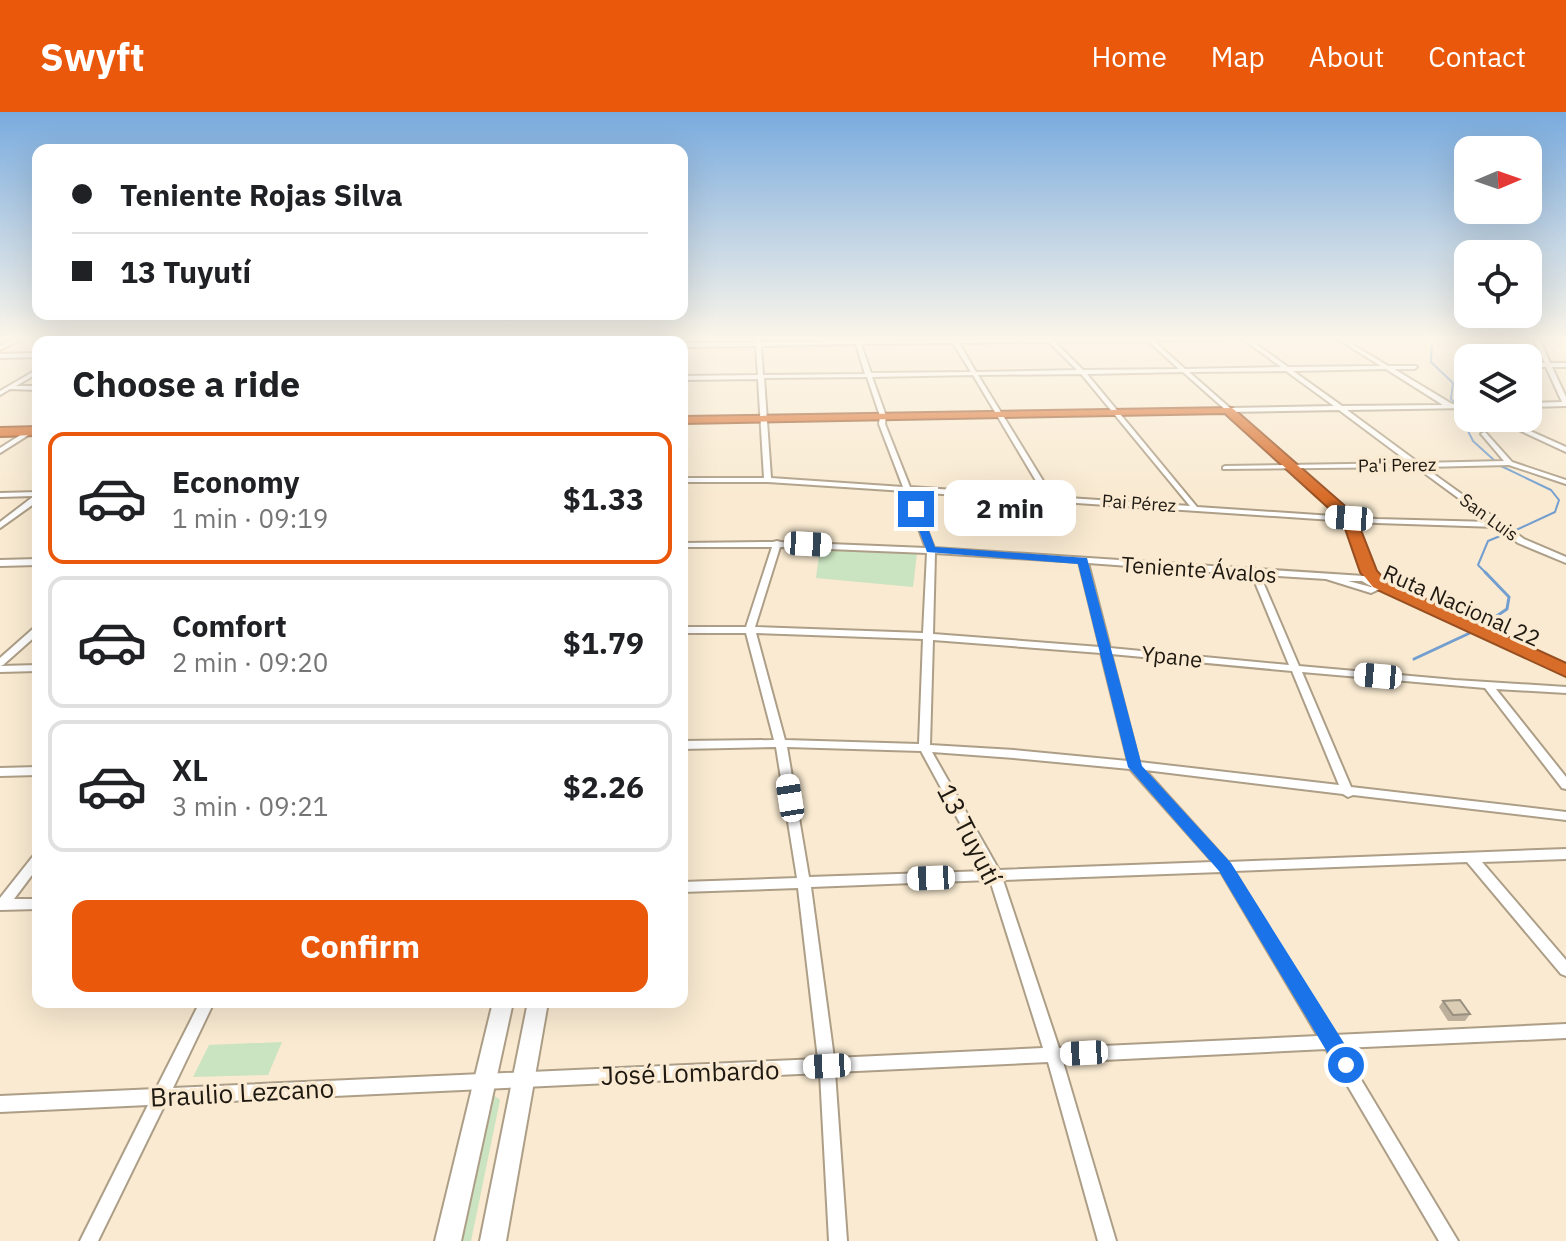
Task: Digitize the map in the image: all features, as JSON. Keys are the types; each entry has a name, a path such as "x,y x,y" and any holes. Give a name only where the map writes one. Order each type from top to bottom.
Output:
{"highway":[{"path":"688,420 764,422 1232,414"},
{"name":"Ruta Nacional 22","path":"1232,414 1349,518 1365,561 1368,584 1566,679"},
{"path":"688,428 764,422"},
{"path":"0,432 32,432"},
{"path":"0,440 18,439 32,434"},
{"name":"Ruta Nacional 22","path":"1472,633 1566,671"}],"street":[{"path":"763,391 768,480"},
{"path":"874,391 931,550 924,747"},
{"path":"986,391 1049,497"},
{"path":"1098,391 1194,506"},
{"path":"1207,391 1232,414 1454,413"},
{"name":"San Luis","path":"1317,391 1521,541 1566,560"},
{"path":"1424,391 1454,408"},
{"path":"1542,405 1566,404"},
{"path":"1232,414 1454,406"},
{"path":"1542,412 1566,411"},
{"path":"1527,432 1566,450"},
{"path":"1484,434 1510,463"},
{"path":"0,451 18,439"},
{"name":"Pa'i Perez","path":"1225,468 1510,463 1566,482"},
{"name":"Pai Pérez","path":"688,480 768,480 1500,525"},
{"path":"0,495 32,496"},
{"path":"0,526 32,501"},
{"path":"777,543 750,629 780,741 804,883 827,1066 838,1241"},
{"name":"Teniente Ávalos","path":"688,545 777,543 931,550 1329,578 1368,584"},
{"path":"1083,561 1108,650 1135,767 1225,867 1332,1040 1449,1241"},
{"path":"0,563 32,562"},
{"path":"1255,573 1348,793"},
{"name":"Ypane","path":"688,630 750,629 926,636 1489,686 1566,690"},
{"path":"0,663 32,634"},
{"path":"0,669 32,668"},
{"path":"1489,686 1566,785"},
{"path":"688,745 780,741 924,747 1135,767 1566,816"},
{"name":"13 Tuyutí","path":"924,747 995,875 1053,1054 1107,1241"},
{"path":"0,772 32,771"},
{"path":"688,887 1566,854"},
{"path":"1470,857 1566,970"},
{"path":"1,905 32,866"},
{"path":"1,905 32,904"},
{"path":"89,1241 204,1008"},
{"path":"448,1241 502,1008"},
{"path":"493,1241 537,1008"},
{"name":"José Lombardo","path":"485,1081 1566,1031"},
{"name":"Braulio Lezcano","path":"0,1104 485,1081"}],"green space":[{"path":"820,548 917,553 913,587 816,578"},
{"path":"282,1042 268,1075 193,1077 209,1045"},
{"path":"492,1094 500,1100 471,1241 447,1241"}],"building":[{"path":"1460,1000 1470,1014 1453,1015 1443,1001"}],"waterway":[{"path":"1452,391 1451,399 1454,402"},
{"path":"1468,432 1473,441 1495,461"},
{"path":"1501,466 1551,490 1559,500 1555,512 1514,531"},
{"path":"1485,572 1478,565 1488,541 1505,534"},
{"path":"1482,626 1507,609 1509,597 1485,572"},
{"path":"1414,659 1472,632"}],"route":[{"path":"916,509 931,550 1083,561 1108,650 1135,767 1225,867 1346,1065"}]}
